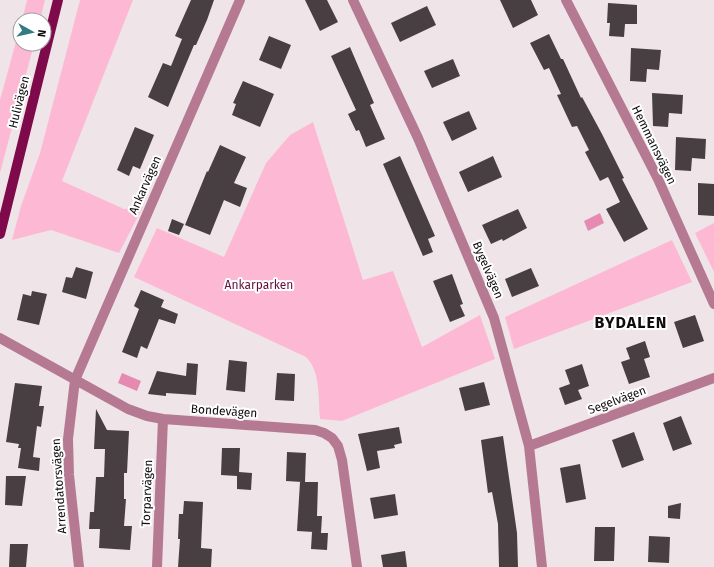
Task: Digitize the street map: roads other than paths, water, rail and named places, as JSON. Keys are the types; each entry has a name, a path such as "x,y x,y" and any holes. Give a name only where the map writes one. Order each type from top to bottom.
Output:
{"main road":[{"name":"Hulivägen","path":"0,234 58,0"}],"street":[{"name":"Ankarvägen","path":"75,380 240,0"},
{"name":"Bygelvägen","path":"354,0 418,138 494,318 529,446 542,567"},
{"name":"Hemmansvägen","path":"566,0 658,179 714,304"},
{"name":"Bondevägen","path":"0,338 128,409 147,416 163,419 300,428 324,433 332,438 338,446 342,460 357,567"},
{"name":"Segelvägen","path":"529,446 714,378"},
{"name":"Arrendatorsvägen","path":"75,380 68,439 69,475 79,567"},
{"name":"Torparvägen","path":"157,567 163,419"}],"district":[{"name":"BYDALEN","path":"631,322"}],"park label":[{"name":"Ankarparken","path":"259,285"}]}
